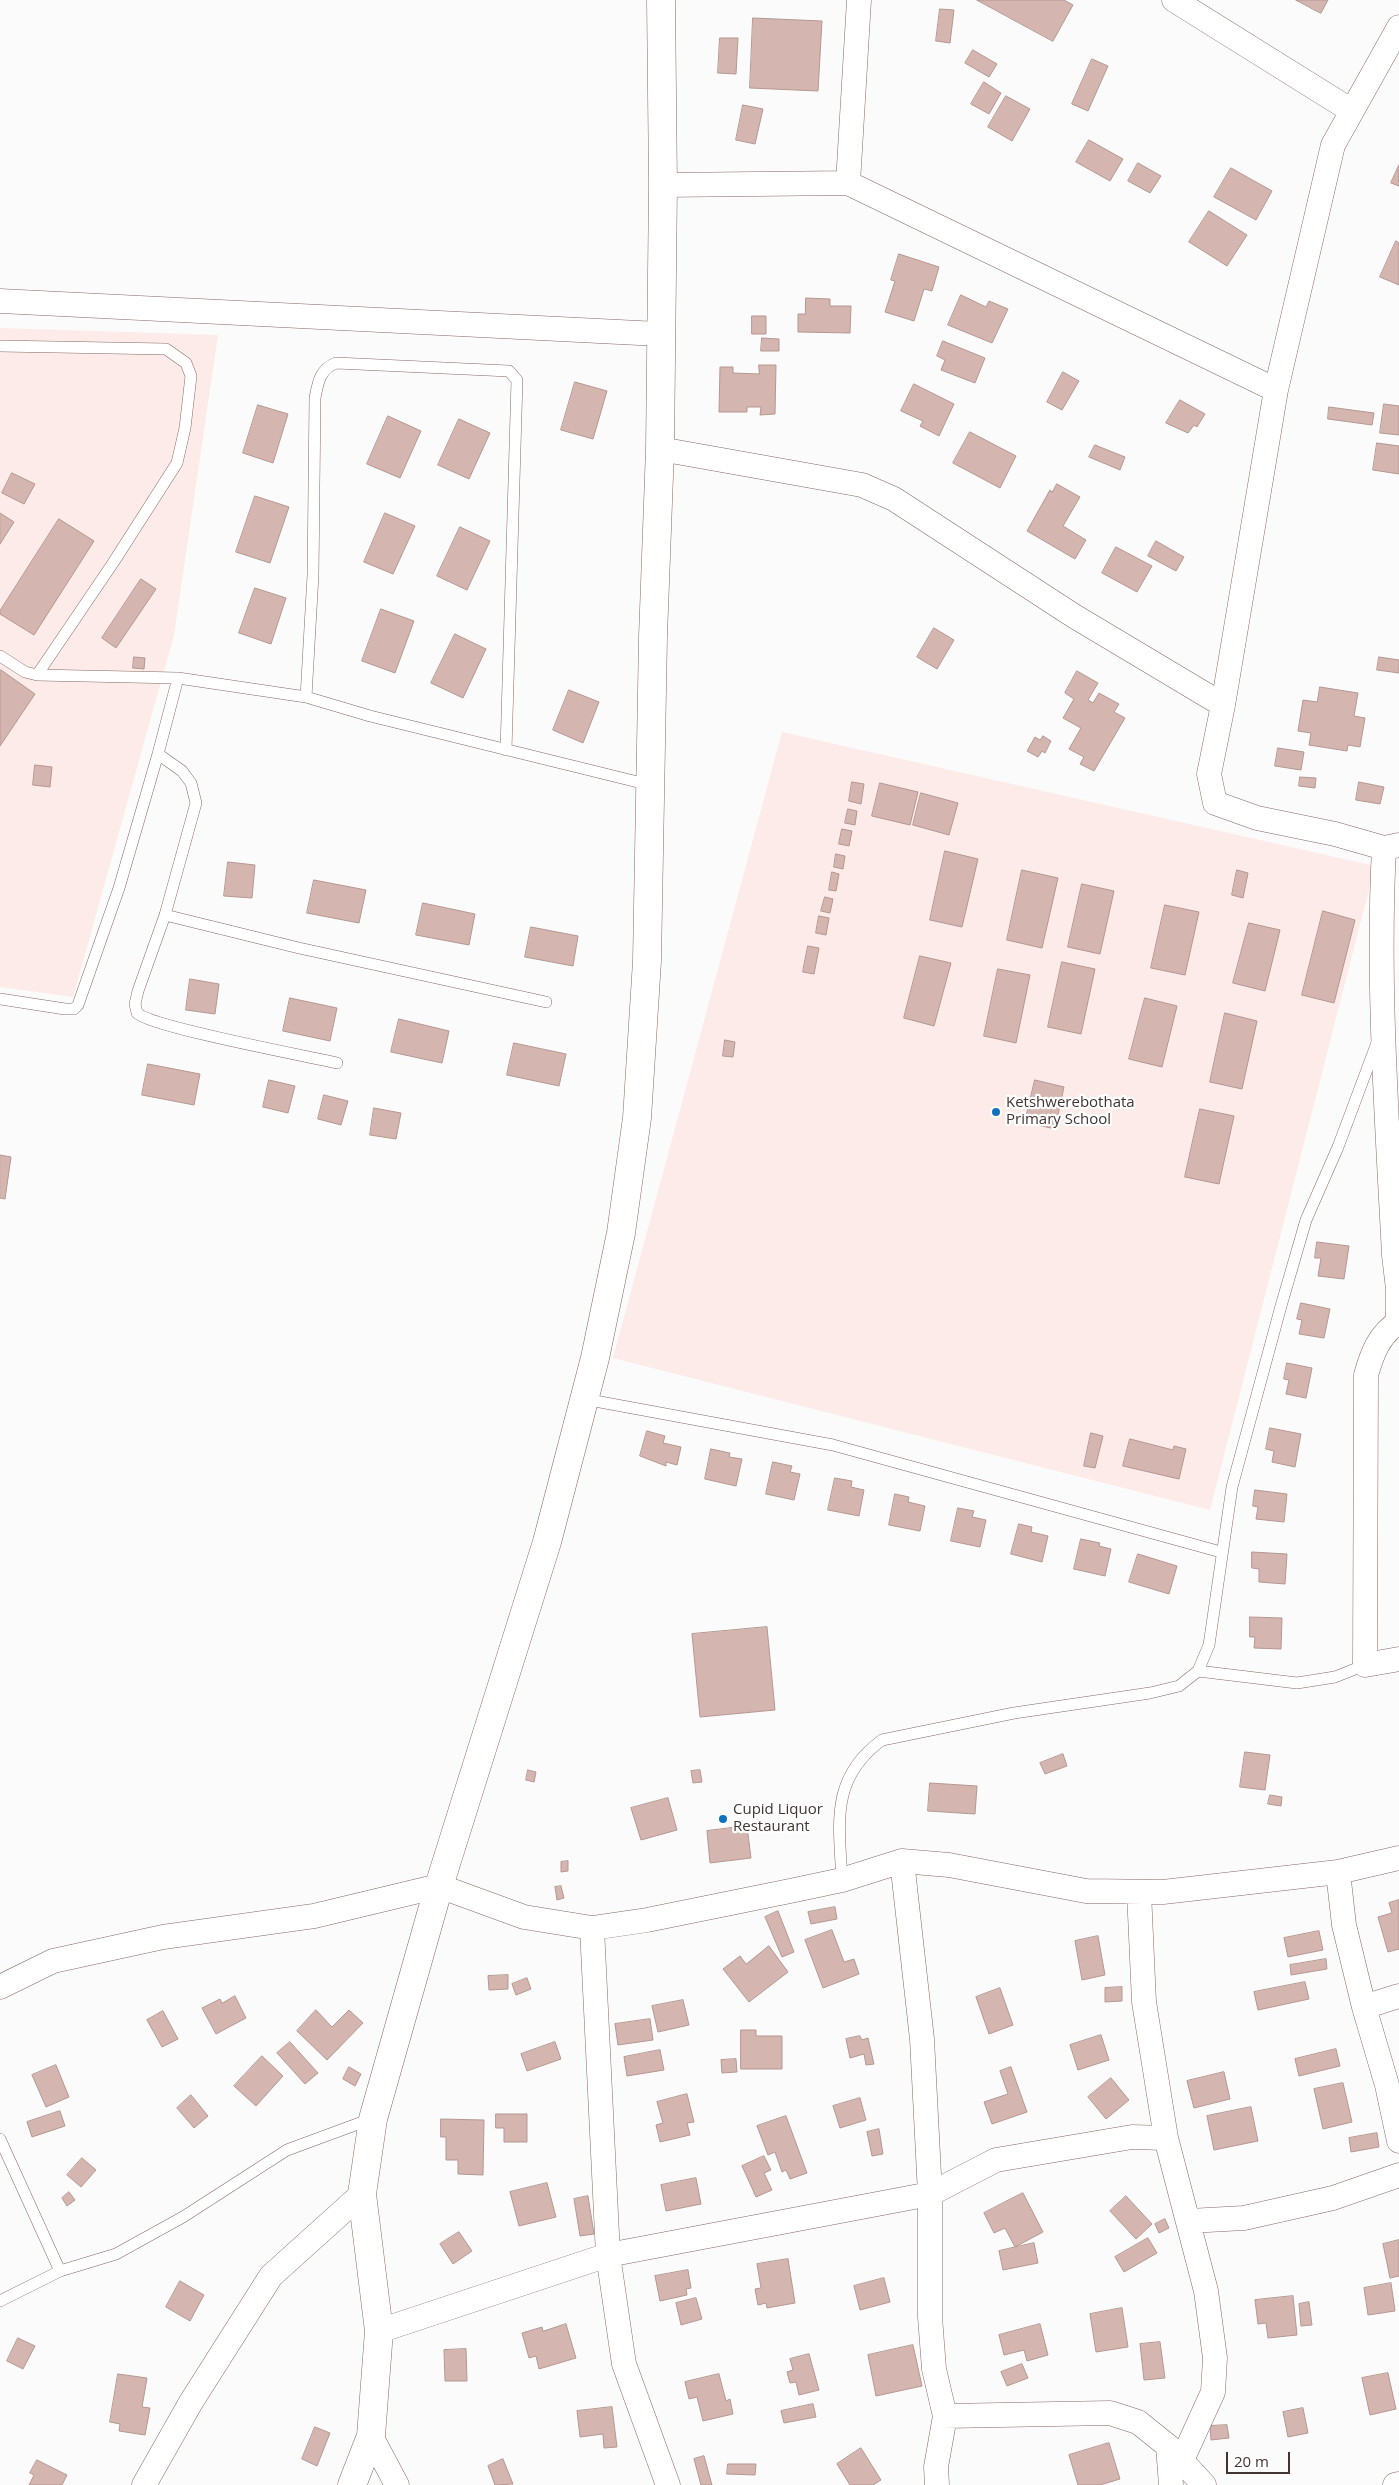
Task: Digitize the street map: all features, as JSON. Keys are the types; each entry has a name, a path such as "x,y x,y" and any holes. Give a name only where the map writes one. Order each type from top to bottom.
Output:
{"street":[{"path":"352,2485 371,2436 379,2331 362,2194 373,2119 439,1886 546,1542 595,1358 621,1233 637,1118 647,961 660,449 659,334 663,185 661,0"},
{"path":"848,183 858,0"},
{"path":"1174,0 1352,111"},
{"path":"1399,27 1333,145 1276,390 1223,705 1209,774 1215,803 1257,818 1392,846 1380,918 1382,1030 1399,1322 1386,1333 1373,1352 1366,1375 1365,1665 1399,1659"},
{"path":"663,185 848,183 1276,390"},
{"path":"0,301 659,334"},
{"path":"660,449 862,485 894,499 1074,616 1223,705"},
{"path":"0,1986 62,1959 163,1937 314,1916 439,1886 524,1917 592,1928 647,1920 842,1880 902,1861 949,1865 1086,1892 1163,1892 1338,1872 1399,1858"},
{"path":"902,1861 922,2038 930,2194 930,2317 934,2369 945,2416 936,2467 937,2485"},
{"path":"1338,1872 1344,1925 1364,2007 1388,2084 1399,2141"},
{"path":"1139,1892 1144,2002 1166,2138 1206,2291 1215,2358 1213,2392 1175,2453 1170,2485"},
{"path":"592,1928 608,2255 624,2364 668,2485"},
{"path":"1364,2007 1399,1996"},
{"path":"379,2331 608,2255 930,2194 996,2160 1132,2138 1166,2138"},
{"path":"1189,2221 1244,2218 1333,2198 1399,2175"},
{"path":"144,2485 191,2402 271,2276 362,2194"},
{"path":"945,2416 1110,2413 1138,2422 1175,2453 1204,2485"},
{"path":"371,2436 397,2485"},
{"path":"1395,2485 1399,2484"}],"lane":[{"path":"0,346 166,349 186,362 191,376 177,463 114,564 37,675"},
{"path":"306,697 312,575 315,398 321,374 327,366 336,363 509,371 517,380 506,750"},
{"path":"0,656 25,672 37,675 178,678 306,697 370,716 650,784"},
{"path":"0,999 65,1009 74,1009 78,1005 119,888 178,678"},
{"path":"158,754 182,771 191,784 196,803 165,915 135,1004 137,1012 141,1017 184,1029 337,1063"},
{"path":"165,915 299,948 546,1002"},
{"path":"842,1880 838,1815 843,1789 853,1768 866,1752 882,1740 1014,1713 1150,1693 1178,1686 1198,1671 1209,1645 1221,1552 1232,1487 1306,1220 1338,1148 1382,1030"},
{"path":"583,1399 833,1445 1221,1552"},
{"path":"1198,1671 1297,1683 1334,1676 1365,1665"},
{"path":"0,2301 60,2271 124,2249 183,2218 287,2150 373,2119"},
{"path":"0,2139 60,2271"}],"shaded area":[{"path":"0,328 218,335 174,635 73,997 0,987"},
{"name":"Ketshwerebothata Primary School","path":"782,732 1375,866 1210,1510 613,1358"}],"building":[{"path":"977,0 1064,0 1073,5 1053,41"},
{"path":"1296,0 1328,0 1321,13"},
{"path":"940,9 954,10 950,43 936,41"},
{"path":"753,18 822,21 818,91 750,88"},
{"path":"720,38 738,38 736,74 718,73"},
{"path":"973,50 997,64 989,77 965,63"},
{"path":"1092,59 1108,66 1088,111 1072,104"},
{"path":"984,82 1001,93 989,114 971,104"},
{"path":"1006,96 1030,109 1012,141 988,127"},
{"path":"743,105 763,109 755,144 736,140"},
{"path":"1089,140 1123,159 1110,181 1076,162"},
{"path":"1138,163 1161,176 1150,193 1128,181"},
{"path":"1399,165 1399,186 1391,183"},
{"path":"1231,168 1272,191 1256,220 1214,197"},
{"path":"1209,211 1247,235 1227,266 1189,242"},
{"path":"1396,241 1399,243 1399,285 1380,277"},
{"path":"899,254 939,267 932,291 924,289 914,321 885,312 895,281 891,280"},
{"path":"961,295 986,307 989,301 1008,309 992,343 948,325"},
{"path":"806,298 830,299 830,306 851,306 850,333 798,332 798,314 805,314"},
{"path":"752,316 766,316 766,334 752,334"},
{"path":"762,338 779,339 779,351 761,351"},
{"path":"943,341 985,358 975,383 941,370 945,360 937,356"},
{"path":"759,365 776,365 775,414 760,415 761,407 747,407 747,412 719,412 720,367 733,367 733,373 759,374"},
{"path":"1063,372 1079,381 1062,410 1047,402"},
{"path":"575,382 607,391 593,439 561,430"},
{"path":"914,384 954,404 939,436 920,426 923,421 901,411"},
{"path":"1180,400 1205,414 1197,427 1194,425 1188,433 1166,423"},
{"path":"1384,404 1399,406 1399,435 1380,433"},
{"path":"258,405 288,414 273,463 243,453"},
{"path":"1329,407 1374,413 1372,425 1328,419"},
{"path":"388,416 421,431 400,478 367,464"},
{"path":"459,419 490,433 469,479 438,465"},
{"path":"970,432 1016,456 1000,488 953,463"},
{"path":"1377,443 1399,446 1399,474 1373,470"},
{"path":"1095,445 1125,457 1120,470 1089,457"},
{"path":"12,473 35,484 24,504 2,493"},
{"path":"1057,484 1080,497 1063,526 1086,540 1075,559 1027,531 1050,490 1052,492"},
{"path":"255,496 289,507 270,563 236,552"},
{"path":"0,513 14,522 0,544"},
{"path":"385,513 415,526 393,574 364,562"},
{"path":"59,519 94,541 34,635 0,614 0,611"},
{"path":"460,527 490,541 467,590 437,576"},
{"path":"1156,541 1184,557 1176,571 1148,556"},
{"path":"1116,547 1152,566 1137,592 1102,573"},
{"path":"141,579 156,589 116,648 102,638"},
{"path":"255,588 286,598 271,644 239,633"},
{"path":"381,609 414,621 395,673 362,661"},
{"path":"934,628 954,640 937,669 917,657"},
{"path":"455,634 486,649 463,698 431,683"},
{"path":"134,657 145,658 144,669 133,668"},
{"path":"1379,657 1399,660 1399,673 1377,670"},
{"path":"0,671 35,694 0,746"},
{"path":"1077,671 1098,683 1088,700 1093,703 1099,693 1119,704 1114,712 1125,718 1094,771 1080,764 1084,757 1069,749 1081,728 1063,718 1074,699 1065,693"},
{"path":"1320,687 1358,693 1354,716 1365,718 1360,747 1348,745 1347,751 1309,745 1311,733 1298,731 1303,700 1317,702"},
{"path":"569,690 599,702 583,743 553,730"},
{"path":"1043,736 1051,741 1045,753 1042,751 1038,757 1027,751 1035,737 1040,740"},
{"path":"1278,748 1304,752 1301,770 1275,766"},
{"path":"35,765 52,767 50,787 33,785"},
{"path":"1300,777 1316,778 1315,788 1299,786"},
{"path":"852,782 864,784 861,804 849,801"},
{"path":"1359,782 1384,787 1380,804 1356,800"},
{"path":"880,783 918,792 910,825 872,816"},
{"path":"921,793 958,803 949,835 913,825"},
{"path":"848,809 857,811 855,825 845,823"},
{"path":"842,829 852,831 849,846 839,844"},
{"path":"945,851 978,859 962,927 930,920"},
{"path":"836,854 845,856 843,869 834,867"},
{"path":"228,862 255,865 252,898 224,896"},
{"path":"1022,870 1058,878 1042,948 1007,940"},
{"path":"1237,870 1248,873 1243,898 1232,895"},
{"path":"832,872 839,874 836,891 829,890"},
{"path":"314,880 366,890 359,923 307,913"},
{"path":"1082,884 1114,891 1100,954 1068,947"},
{"path":"825,897 833,899 830,913 821,911"},
{"path":"423,903 475,914 469,945 416,935"},
{"path":"1165,905 1199,912 1185,975 1151,968"},
{"path":"1323,911 1355,920 1334,1003 1302,995"},
{"path":"819,916 829,918 826,935 816,933"},
{"path":"1249,923 1280,930 1265,991 1233,983"},
{"path":"531,927 578,936 573,966 525,957"},
{"path":"808,946 819,948 814,974 803,972"},
{"path":"920,956 951,963 934,1026 904,1018"},
{"path":"1062,962 1095,969 1081,1034 1048,1027"},
{"path":"998,969 1030,975 1016,1043 984,1036"},
{"path":"190,979 219,984 215,1014 186,1010"},
{"path":"290,998 337,1008 330,1041 283,1031"},
{"path":"1145,998 1177,1006 1162,1067 1129,1059"},
{"path":"1225,1013 1257,1021 1242,1089 1210,1082"},
{"path":"399,1019 449,1031 442,1063 391,1052"},
{"path":"725,1040 735,1042 733,1057 723,1056"},
{"path":"514,1043 566,1054 559,1086 507,1075"},
{"path":"148,1064 200,1074 194,1105 142,1095"},
{"path":"269,1080 295,1086 288,1113 263,1107"},
{"path":"1035,1080 1064,1087 1055,1129 1025,1122"},
{"path":"324,1095 348,1101 341,1125 318,1119"},
{"path":"374,1108 401,1113 396,1139 370,1135"},
{"path":"1200,1109 1234,1116 1219,1184 1185,1177"},
{"path":"0,1155 11,1157 5,1199 0,1198"},
{"path":"1317,1242 1349,1246 1344,1279 1318,1276 1321,1258 1315,1258"},
{"path":"1301,1303 1330,1309 1324,1338 1299,1334 1302,1320 1297,1319"},
{"path":"1287,1363 1312,1368 1306,1398 1286,1394 1289,1380 1284,1379"},
{"path":"1270,1428 1301,1434 1295,1467 1272,1462 1274,1451 1266,1449"},
{"path":"647,1431 665,1436 663,1443 681,1447 677,1465 666,1462 666,1466 640,1456"},
{"path":"1091,1433 1103,1436 1095,1468 1084,1466"},
{"path":"1130,1439 1173,1450 1174,1446 1186,1449 1179,1479 1123,1466"},
{"path":"711,1449 730,1453 729,1457 742,1459 736,1486 705,1479"},
{"path":"773,1462 792,1466 790,1472 800,1474 794,1500 766,1494"},
{"path":"835,1478 852,1481 851,1487 864,1490 859,1516 828,1510"},
{"path":"1255,1490 1287,1494 1284,1522 1256,1519 1258,1507 1253,1506"},
{"path":"895,1494 909,1497 908,1502 925,1506 920,1531 889,1525"},
{"path":"958,1508 974,1511 972,1517 986,1520 980,1547 951,1541"},
{"path":"1019,1524 1032,1527 1031,1532 1048,1536 1042,1562 1011,1554"},
{"path":"1081,1539 1100,1543 1099,1546 1111,1549 1105,1576 1074,1569"},
{"path":"1252,1552 1287,1554 1285,1584 1259,1582 1259,1569 1252,1568"},
{"path":"1138,1554 1177,1566 1169,1594 1129,1582"},
{"path":"1250,1617 1282,1618 1281,1649 1254,1648 1255,1637 1250,1637"},
{"path":"767,1627 775,1710 700,1717 692,1634"},
{"path":"1245,1752 1270,1755 1265,1790 1240,1787"},
{"path":"1063,1754 1067,1766 1045,1774 1040,1763"},
{"path":"528,1770 536,1772 534,1782 526,1780"},
{"path":"700,1770 702,1782 693,1783 691,1771"},
{"path":"930,1783 977,1786 975,1814 928,1811"},
{"path":"1270,1795 1282,1797 1281,1806 1268,1804"},
{"path":"668,1798 677,1830 641,1840 631,1808"},
{"path":"747,1826 751,1858 710,1863 707,1831"},
{"path":"568,1861 568,1871 561,1872 561,1862"},
{"path":"561,1886 564,1898 557,1900 555,1887"},
{"path":"1399,1900 1399,1949 1388,1952 1378,1917 1392,1913 1389,1903"},
{"path":"835,1907 837,1919 811,1924 808,1912"},
{"path":"778,1911 794,1952 782,1957 765,1917"},
{"path":"832,1930 844,1962 854,1959 859,1974 823,1988 805,1940"},
{"path":"1319,1931 1323,1950 1288,1957 1284,1938"},
{"path":"1098,1936 1105,1975 1082,1980 1075,1941"},
{"path":"769,1946 788,1972 749,2002 723,1969 740,1956 746,1964"},
{"path":"1326,1959 1327,1969 1291,1975 1290,1965"},
{"path":"508,1975 508,1989 489,1990 488,1976"},
{"path":"527,1978 531,1989 516,1995 512,1984"},
{"path":"1305,1982 1309,1999 1258,2010 1254,1992"},
{"path":"1122,1987 1122,2001 1105,2002 1105,1988"},
{"path":"1000,1988 1013,2025 989,2034 976,1997"},
{"path":"235,1996 246,2018 216,2034 202,2008 220,1999 222,2003"},
{"path":"683,2000 689,2025 658,2032 652,2006"},
{"path":"316,2010 332,2027 349,2010 363,2023 327,2060 297,2031"},
{"path":"163,2011 178,2039 162,2047 147,2020"},
{"path":"650,2019 653,2040 618,2045 615,2024"},
{"path":"741,2030 756,2030 756,2036 782,2036 782,2069 741,2069"},
{"path":"1101,2035 1109,2060 1078,2070 1070,2045"},
{"path":"860,2036 862,2040 868,2038 874,2064 866,2065 864,2054 850,2058 846,2039"},
{"path":"290,2042 318,2073 305,2084 277,2053"},
{"path":"555,2042 561,2059 527,2071 521,2054"},
{"path":"1336,2049 1340,2066 1299,2076 1295,2059"},
{"path":"660,2050 664,2070 627,2076 624,2057"},
{"path":"262,2056 283,2076 256,2106 234,2086"},
{"path":"736,2059 737,2072 722,2073 721,2060"},
{"path":"56,2065 69,2097 46,2107 32,2075"},
{"path":"349,2067 361,2074 355,2086 343,2079"},
{"path":"1011,2067 1027,2112 992,2124 984,2102 1008,2094 1000,2071"},
{"path":"1224,2072 1230,2099 1194,2108 1187,2081"},
{"path":"1111,2078 1129,2100 1106,2119 1088,2097"},
{"path":"1343,2083 1352,2122 1323,2129 1314,2089"},
{"path":"687,2094 694,2122 687,2123 690,2135 660,2142 656,2125 663,2123 657,2102"},
{"path":"191,2095 208,2116 194,2128 177,2108"},
{"path":"860,2098 866,2120 840,2128 833,2106"},
{"path":"1251,2107 1258,2141 1214,2150 1207,2116"},
{"path":"60,2111 65,2126 32,2137 27,2122"},
{"path":"496,2114 527,2114 527,2142 504,2142 504,2128 496,2128"},
{"path":"786,2116 807,2173 790,2179 786,2170 782,2172 775,2152 768,2155 757,2126"},
{"path":"441,2119 484,2120 483,2175 458,2174 458,2160 446,2160 446,2137 441,2137"},
{"path":"879,2129 883,2154 872,2156 867,2132"},
{"path":"1377,2133 1379,2147 1351,2152 1349,2138"},
{"path":"764,2156 771,2170 764,2173 772,2190 756,2197 742,2166"},
{"path":"82,2158 96,2170 81,2187 67,2175"},
{"path":"696,2178 701,2204 666,2211 661,2185"},
{"path":"547,2183 556,2217 519,2226 510,2192"},
{"path":"69,2192 75,2200 67,2206 62,2198"},
{"path":"1023,2193 1043,2232 1015,2247 1005,2228 994,2233 984,2213"},
{"path":"588,2196 594,2234 580,2236 574,2199"},
{"path":"1126,2196 1152,2224 1136,2239 1110,2211"},
{"path":"1165,2219 1169,2228 1159,2233 1155,2224"},
{"path":"459,2232 472,2251 453,2264 440,2244"},
{"path":"1148,2238 1157,2253 1124,2272 1115,2257"},
{"path":"1399,2240 1399,2276 1390,2278 1383,2244"},
{"path":"1034,2243 1038,2263 1003,2270 999,2251"},
{"path":"788,2259 795,2303 767,2308 766,2303 758,2305 755,2289 761,2288 757,2264"},
{"path":"688,2270 691,2288 686,2289 687,2295 660,2301 655,2276"},
{"path":"884,2278 890,2302 860,2310 854,2286"},
{"path":"180,2281 204,2295 190,2321 166,2307"},
{"path":"1391,2283 1395,2311 1368,2315 1364,2288"},
{"path":"1293,2296 1297,2335 1268,2338 1266,2323 1258,2324 1255,2300"},
{"path":"696,2298 702,2319 681,2325 676,2303"},
{"path":"1309,2302 1312,2325 1301,2326 1299,2304"},
{"path":"1122,2308 1128,2347 1096,2352 1090,2314"},
{"path":"566,2324 576,2358 539,2369 536,2356 529,2358 522,2333 542,2327 543,2331"},
{"path":"1040,2324 1048,2355 1027,2361 1024,2350 1004,2355 999,2335"},
{"path":"18,2338 35,2346 23,2369 7,2361"},
{"path":"1160,2342 1165,2378 1144,2380 1140,2344"},
{"path":"913,2345 922,2386 876,2396 868,2355"},
{"path":"466,2349 467,2381 445,2381 444,2350"},
{"path":"809,2354 819,2390 799,2395 796,2382 790,2383 787,2372 793,2370 790,2359"},
{"path":"1022,2364 1028,2378 1007,2386 1001,2372"},
{"path":"1388,2373 1396,2409 1370,2415 1362,2378"},
{"path":"118,2374 147,2378 142,2407 150,2408 145,2435 119,2431 120,2424 110,2422"},
{"path":"719,2374 726,2401 730,2399 733,2414 703,2421 697,2397 689,2399 685,2382"},
{"path":"813,2404 816,2417 784,2423 781,2411"},
{"path":"612,2407 617,2447 604,2448 603,2434 580,2437 577,2411"},
{"path":"1303,2408 1308,2433 1288,2437 1283,2412"},
{"path":"1227,2425 1229,2438 1211,2440 1210,2426"},
{"path":"315,2427 330,2433 317,2466 302,2459"},
{"path":"1109,2443 1120,2479 1100,2485 1078,2485 1069,2455"},
{"path":"861,2448 881,2480 873,2485 850,2485 837,2464"},
{"path":"704,2456 712,2485 701,2485 694,2459"},
{"path":"503,2459 513,2484 495,2485 488,2466"},
{"path":"37,2460 67,2475 62,2485 29,2485 34,2475 30,2473"},
{"path":"728,2464 756,2464 755,2475 727,2474"}],"place":[{"name":"Ketshwerebothata Primary School","path":"996,1112"},
{"name":"Cupid Liquor Restaurant","path":"723,1819"}]}
